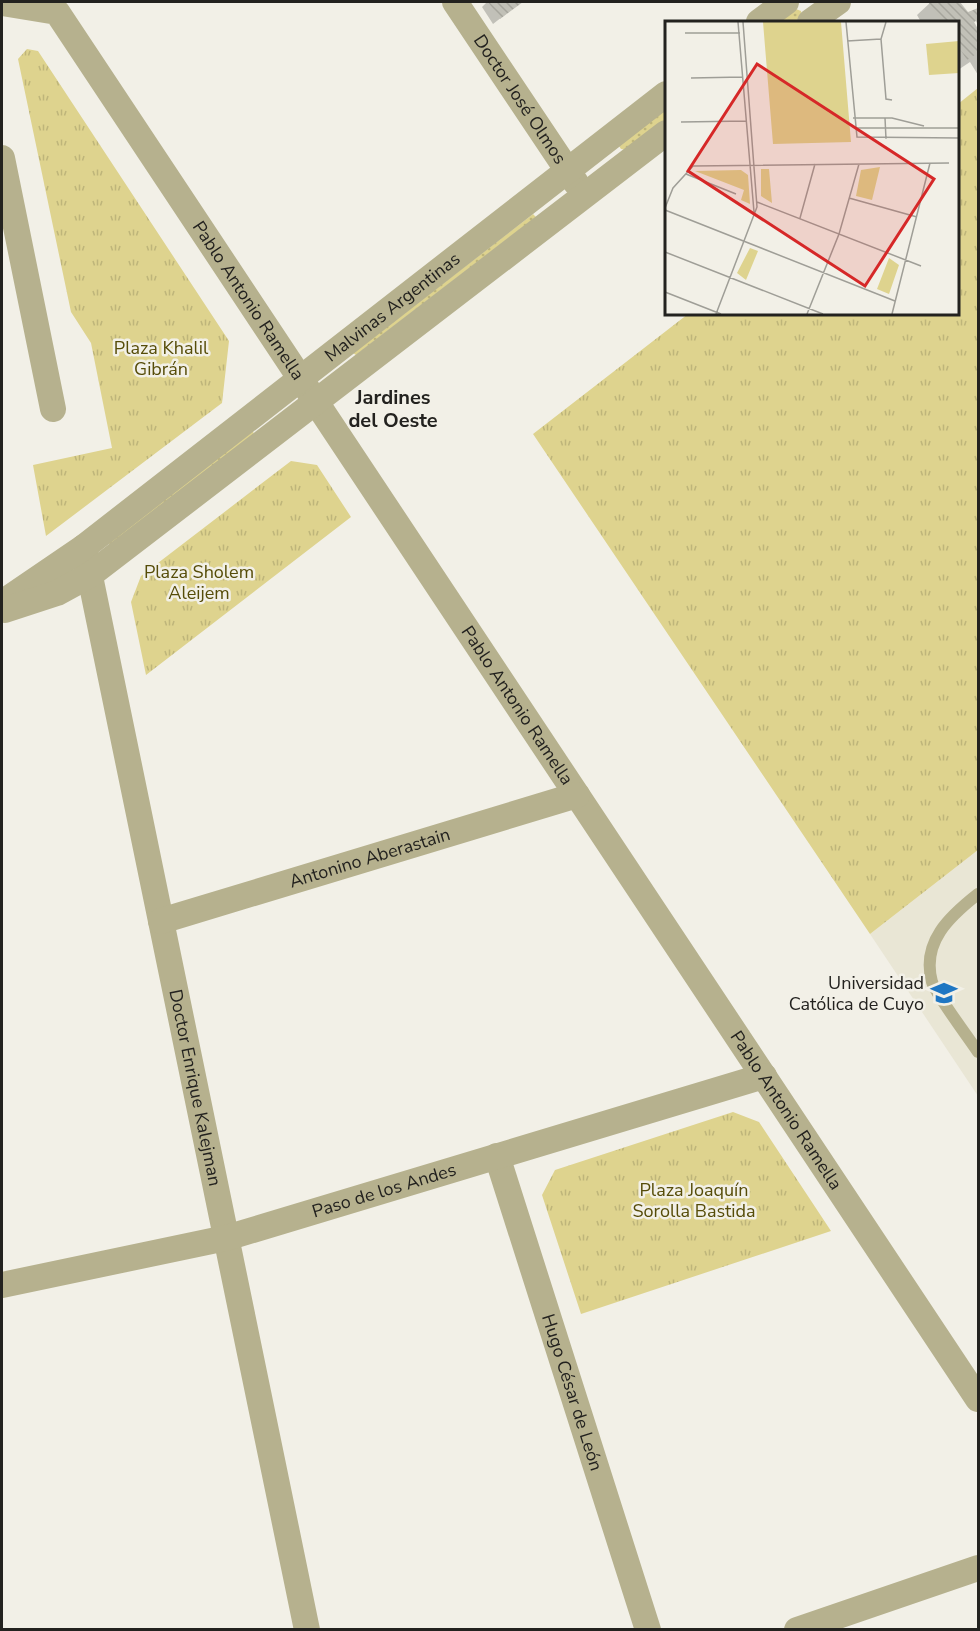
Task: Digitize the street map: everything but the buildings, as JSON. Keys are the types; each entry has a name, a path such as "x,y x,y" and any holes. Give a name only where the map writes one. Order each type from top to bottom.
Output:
{"street":[{"name":"Doctor José Olmos","path":"455,2 584,196"},
{"path":"760,21 786,2"},
{"path":"811,21 838,2"},
{"name":"Pablo Antonio Ramella","path":"2,3 57,12 978,1399"},
{"name":"Malvinas Argentinas","path":"2,603 84,546 665,95"},
{"name":"Malvinas Argentinas","path":"2,611 57,593 90,575 665,134"},
{"path":"2,158 53,409"},
{"name":"Doctor Enrique Kalejman","path":"84,546 307,1629"},
{"name":"Antonino Aberastain","path":"161,921 577,795"},
{"name":"Paso de los Andes","path":"2,1285 226,1238 764,1076"},
{"name":"Hugo César de León","path":"497,1156 648,1629"},
{"path":"797,1629 978,1568"}],"lane":[{"path":"977,899 949,918 931,951 932,983 978,1052"}],"shaded area":[{"name":"Universidad Católica de Cuyo","path":"978,850 978,1096 870,934"}],"green space":[{"path":"796,9 801,11 802,16 795,21 779,21"},
{"name":"Plaza Khalil Gibrán","path":"27,49 38,51 229,341 222,403 46,536 33,465 112,448 91,343 71,312 18,59"},
{"path":"978,88 978,850 870,934 533,434 687,315 959,315 959,103"},
{"path":"665,108 665,120 627,150 619,146"},
{"path":"533,214 536,217 356,355 353,353"},
{"path":"253,431 254,435 111,545 108,543"},
{"name":"Plaza Sholem Aleijem","path":"291,461 317,465 351,517 146,675 131,602 141,576"},
{"name":"Plaza Joaquín Sorolla Bastida","path":"733,1112 759,1122 831,1231 581,1314 542,1195 555,1170"}],"place":[{"name":"Universidad Católica de Cuyo","path":"944,993"}],"district":[{"name":"Jardines del Oeste","path":"393,408"}]}
